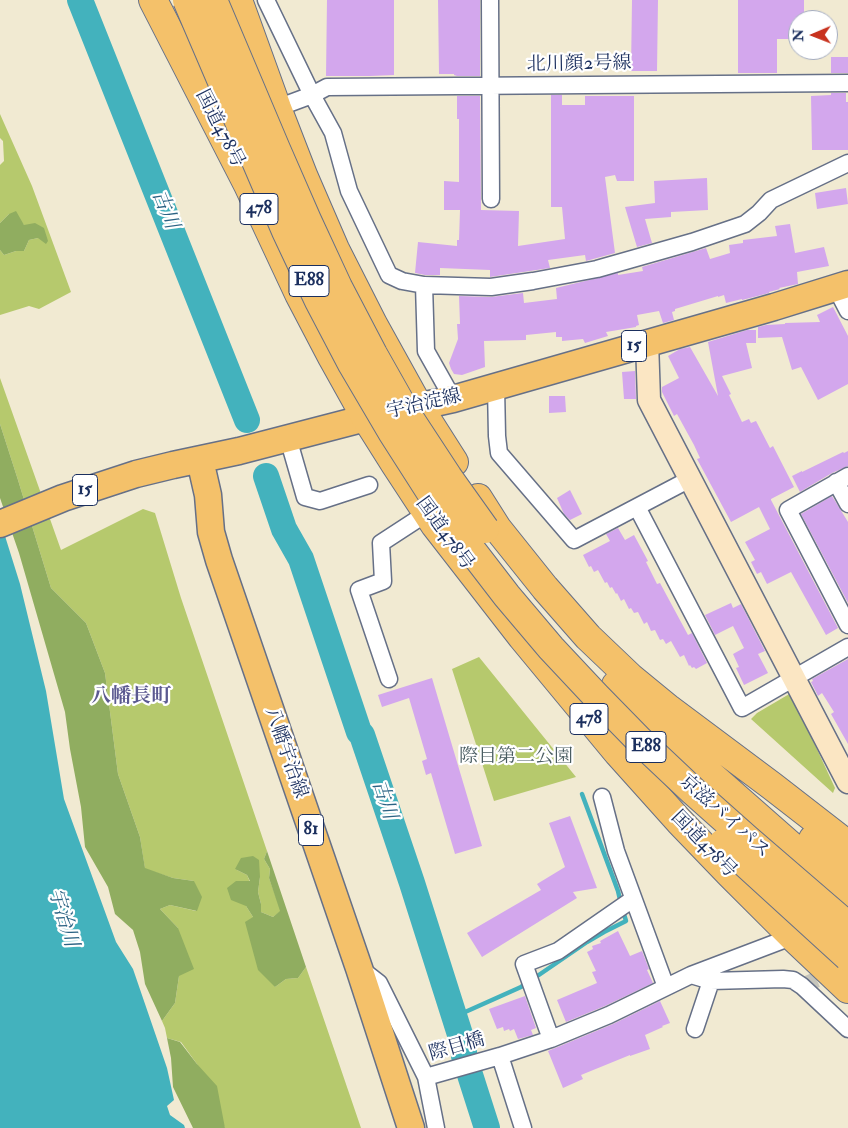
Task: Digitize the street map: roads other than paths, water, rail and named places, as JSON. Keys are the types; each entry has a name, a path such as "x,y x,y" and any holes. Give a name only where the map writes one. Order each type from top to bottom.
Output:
{"highway":[{"name":"国道478号","path":"153,0 248,185 299,294 366,418 427,512 569,696 641,779 704,848 848,989"},
{"path":"171,0 204,73 248,185"},
{"name":"E88","path":"187,0 286,231 319,301 352,364 431,493 476,536"},
{"name":"E88","path":"213,0 307,220 338,287 408,416 448,478 476,536"},
{"path":"240,5 303,175 335,249 373,324 419,407 497,528 545,588 632,686 704,751 848,869"},
{"name":"京滋バイパス","path":"476,536 524,581 610,679 654,724 760,820 848,896"},
{"name":"京滋バイパス","path":"476,536 507,596 551,648 596,696 693,791 848,926"},
{"path":"522,637 655,778 848,957"},
{"path":"588,637 630,677 669,709 848,846"}],"main road":[{"name":"宇治淀線","path":"0,524 63,498 136,474 200,460 366,418 453,399 842,286"},
{"name":"八幡宇治線","path":"200,460 208,495 211,532 219,560 359,968 411,1128"}],"street":[{"path":"266,0 332,133 349,191 389,275 402,281 424,285 491,287 533,281 616,264 745,224 771,200 848,163"},
{"path":"490,0 491,199"},
{"name":"北川顔2号線","path":"277,108 312,95 327,87 848,82"},
{"path":"424,285 426,351 453,399"},
{"path":"842,286 848,310"},
{"path":"647,342 649,400 848,782"},
{"path":"496,387 499,453 574,540 690,479"},
{"path":"288,438 305,497 320,501 369,485"},
{"path":"848,504 842,479 788,510 848,625"},
{"path":"637,507 742,708 848,647"},
{"path":"389,679 359,590 383,582 381,543 427,512"},
{"path":"602,797 616,850 666,987"},
{"path":"551,1039 524,964 558,951 633,899"},
{"name":"際目橋","path":"426,1077 551,1039 609,1015 691,975 848,916"},
{"path":"359,968 380,983 426,1077 436,1128"},
{"path":"691,975 711,981 793,980 802,986 848,1029"},
{"path":"695,1030 711,981"},
{"path":"500,1056 523,1128"}],"water":[{"name":"宇治川","path":"0,520 20,584 46,691 64,799 116,942 133,969 167,1068 174,1100 167,1106 170,1115 184,1125 185,1128 0,1128"}],"waterway":[{"name":"古川","path":"80,0 247,420"},
{"name":"古川","path":"266,476 284,529 301,559 359,732 362,735 412,883 464,1047 464,1056 487,1128"},
{"path":"582,794 618,891 621,904"},
{"path":"533,979 587,942 626,921 623,911"},
{"path":"454,1017 526,983"}],"tunnel":[{"path":"802,986 838,970"}],"district":[{"name":"八幡長町","path":"131,698"}],"park label":[{"name":"際目第二公園","path":"516,758"}]}
